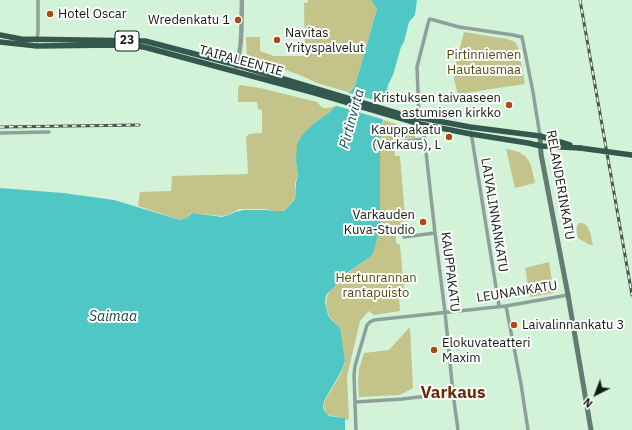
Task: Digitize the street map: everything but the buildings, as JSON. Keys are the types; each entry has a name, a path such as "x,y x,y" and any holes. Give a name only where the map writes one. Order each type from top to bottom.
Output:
{"highway":[{"name":"TAIPALEENTIE","path":"0,35 37,43"},
{"name":"TAIPALEENTIE","path":"0,42 145,42 315,90 400,116 420,124 471,134"},
{"name":"TAIPALEENTIE","path":"400,116 470,127"},
{"name":"23","path":"470,127 540,136 578,148"},
{"name":"23","path":"471,134 541,146 578,148 632,155"}],"main road":[{"name":"RELANDERINKATU","path":"540,136 541,154 568,294 591,430"}],"street":[{"path":"37,43 38,0"},
{"path":"236,68 242,43 242,0"},
{"name":"KAUPPAKATU","path":"430,19 416,67 419,118 424,134 458,430"},
{"name":"RELANDERINKATU","path":"430,19 459,27 522,37 540,136"},
{"name":"LAIVALINNANKATU","path":"470,127 499,306"},
{"path":"0,132 49,132"},
{"path":"390,143 424,139"},
{"path":"404,237 435,233"},
{"name":"LEUNANKATU","path":"356,430 354,382 356,366 367,325 370,322 374,320 506,306 568,294"},
{"path":"506,306 528,430"},
{"path":"356,402 402,399 453,393"}],"green space":[{"path":"308,0 371,0 377,9 355,86 348,92 317,83 247,56 246,37 260,37 260,51 274,56 305,56 304,3 307,3"},
{"name":"Pirtinniemen Hautausmaa","path":"464,32 507,39 515,42 518,47 525,84 458,95 454,79 454,71"},
{"path":"240,85 260,88 317,102 323,108 336,106 311,126 296,162 298,175 295,183 295,198 288,207 283,211 266,209 239,209 228,215 222,216 191,213 187,218 180,220 138,206 140,192 171,191 172,176 248,174 246,137 249,134 262,133 262,110 258,109 257,102 238,102 238,88"},
{"name":"Hertunrannan rantapuisto","path":"384,120 413,130 416,134 415,138 393,139 395,156 400,156 406,229 396,230 396,243 400,245 404,290 399,298 400,311 374,315 369,311 360,321 347,376 349,419 345,420 345,418 327,415 324,408 324,402 342,372 345,362 339,327 329,316 326,306 327,296 338,280 370,257 380,225 380,140 381,127"},
{"path":"506,149 525,156 532,169 535,183 515,188"},
{"path":"579,223 583,223 588,227 593,245 590,245 578,238 577,228"},
{"path":"549,262 554,293 530,297 525,268"},
{"path":"410,327 413,388 400,395 359,397 359,369 364,353 389,350"}],"water":[{"name":"Saimaa","path":"371,0 417,0 415,15 409,22 393,75 388,85 388,102 381,127 380,140 380,225 374,251 370,257 338,279 335,286 326,295 325,302 329,317 340,328 345,361 342,370 324,401 323,408 329,416 345,418 345,430 0,430 0,188 63,193 114,200 180,220 187,218 192,213 222,217 244,210 284,211 295,199 298,175 296,162 297,144 303,134 311,126 330,112 355,86 377,9"}],"pier":[{"path":"346,92 389,104 385,120 334,105"}],"railway":[{"path":"580,0 632,295"},
{"path":"0,127 139,125"}],"place":[{"name":"Hotel Oscar","path":"50,14"},
{"name":"Wredenkatu 1","path":"238,20"},
{"name":"Navitas Yrityspalvelut","path":"277,40"},
{"name":"Kristuksen taivaaseen astumisen kirkko","path":"509,105"},
{"name":"Kauppakatu (Varkaus), L","path":"449,137"},
{"name":"Varkauden Kuva-Studio","path":"423,222"},
{"name":"Laivalinnankatu 3","path":"514,325"},
{"name":"Elokuvateatteri Maxim","path":"434,350"}],"district":[{"name":"Varkaus","path":"453,393"}],"water label":[{"name":"Pirtinvirta","path":"352,119"}]}
